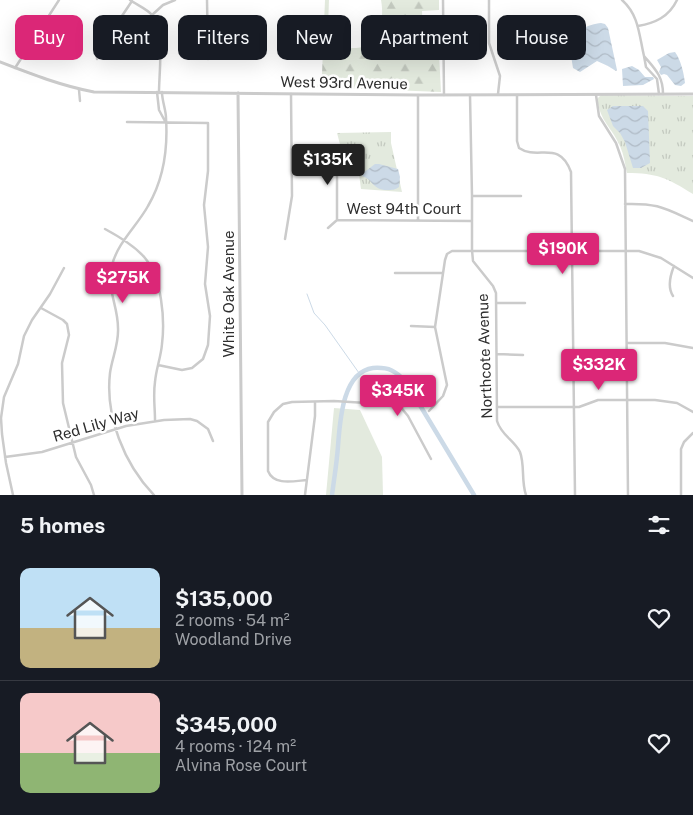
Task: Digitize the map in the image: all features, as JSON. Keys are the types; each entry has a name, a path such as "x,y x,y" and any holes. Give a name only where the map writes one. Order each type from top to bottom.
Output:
{"street":[{"path":"15,68 59,0"},
{"path":"122,15 131,1 152,15 163,5 175,0"},
{"path":"207,0 207,15"},
{"path":"443,0 444,95"},
{"path":"489,0 490,43 500,76 498,94"},
{"path":"622,0 632,11 638,26 646,65 648,70 657,76 663,84 663,94"},
{"path":"638,26 653,23 665,16 677,0"},
{"path":"644,56 654,66 657,76 658,94"},
{"path":"154,495 139,478 129,462 116,428 110,398 110,385 111,368 118,340 118,327 110,279 114,260 124,241 148,207 158,186 166,153 166,117 159,92 159,60"},
{"name":"West 93rd Avenue","path":"0,62 79,90 94,92 418,95 693,94"},
{"path":"648,70 650,66 654,66"},
{"path":"79,90 80,101"},
{"name":"White Oak Avenue","path":"238,93 242,495"},
{"path":"285,239 292,196 291,94"},
{"path":"517,94 517,141 519,148 528,152 552,152 557,154 566,162 571,172 575,495"},
{"path":"596,94 599,116 616,143 623,162 626,250 628,495"},
{"path":"418,95 418,220"},
{"name":"Northcote Avenue","path":"470,95 473,261 493,286 497,303 497,418 500,428 521,456 522,482 526,495"},
{"path":"127,122 208,123 208,172 204,205 208,237 205,284 210,326 205,355 198,365 184,370 158,365"},
{"path":"292,147 337,148 337,220 328,228"},
{"path":"472,196 521,196"},
{"path":"625,204 661,206 693,221"},
{"name":"West 94th Court","path":"337,220 471,220"},
{"path":"105,229 124,241 146,259 158,285 162,302 163,343 154,391 156,420"},
{"path":"429,410 443,396 447,385 435,327 445,258 448,253 454,250 626,250 649,253 661,258 693,278"},
{"path":"673,296 670,290 670,279 674,266"},
{"path":"13,495 5,457 1,424 4,396 18,364 24,336 64,268"},
{"path":"395,273 443,273"},
{"path":"497,303 525,303"},
{"path":"41,308 67,324 69,335 62,363 64,409 77,461 91,485 94,495"},
{"path":"411,326 435,327"},
{"path":"627,343 665,343 693,348"},
{"path":"497,354 523,355"},
{"path":"497,407 574,407 584,406 596,400 670,401 684,406 693,412"},
{"path":"307,480 277,480 268,471 268,426 272,414 283,404 292,402 347,402 399,405 408,416 431,459"},
{"path":"304,495 316,402"},
{"name":"Red Lily Way","path":"5,457 42,452 116,428 156,420 185,419 197,421 208,429 213,441"},
{"path":"681,495 680,451 684,442 693,433"}],"green space":[{"path":"325,0 329,0 328,15 324,15"},
{"path":"381,0 439,0 439,10 422,11 422,15 382,15"},
{"path":"361,47 361,60 439,60 441,92 314,87 320,82 323,60 351,60 351,48"},
{"path":"601,95 693,96 693,194 676,184 654,175 627,173 620,146 601,114 597,99"},
{"path":"391,132 391,143 402,192 361,189 359,174 342,172 341,148 337,133"},
{"path":"334,408 360,410 382,457 383,495 326,495"}],"water":[{"path":"601,23 605,24 608,28 616,71 597,61 580,72 573,68 572,60 586,60 586,27"},
{"path":"675,52 681,63 684,75 685,83 681,86 675,85 667,75 661,75 659,72 661,67 657,60 669,53"},
{"path":"632,66 645,77 653,77 654,79 643,85 623,86 622,69"},
{"path":"613,106 643,106 648,111 650,163 641,168 633,168 625,142 613,126 607,110"},
{"path":"375,164 398,169 400,177 399,187 392,190 382,190 362,176 363,173"}],"waterway":[{"path":"307,294 314,313 325,325 359,373"},
{"path":"332,495 340,424 345,400 355,378 373,368 383,368 392,371 406,382 474,495"}]}
